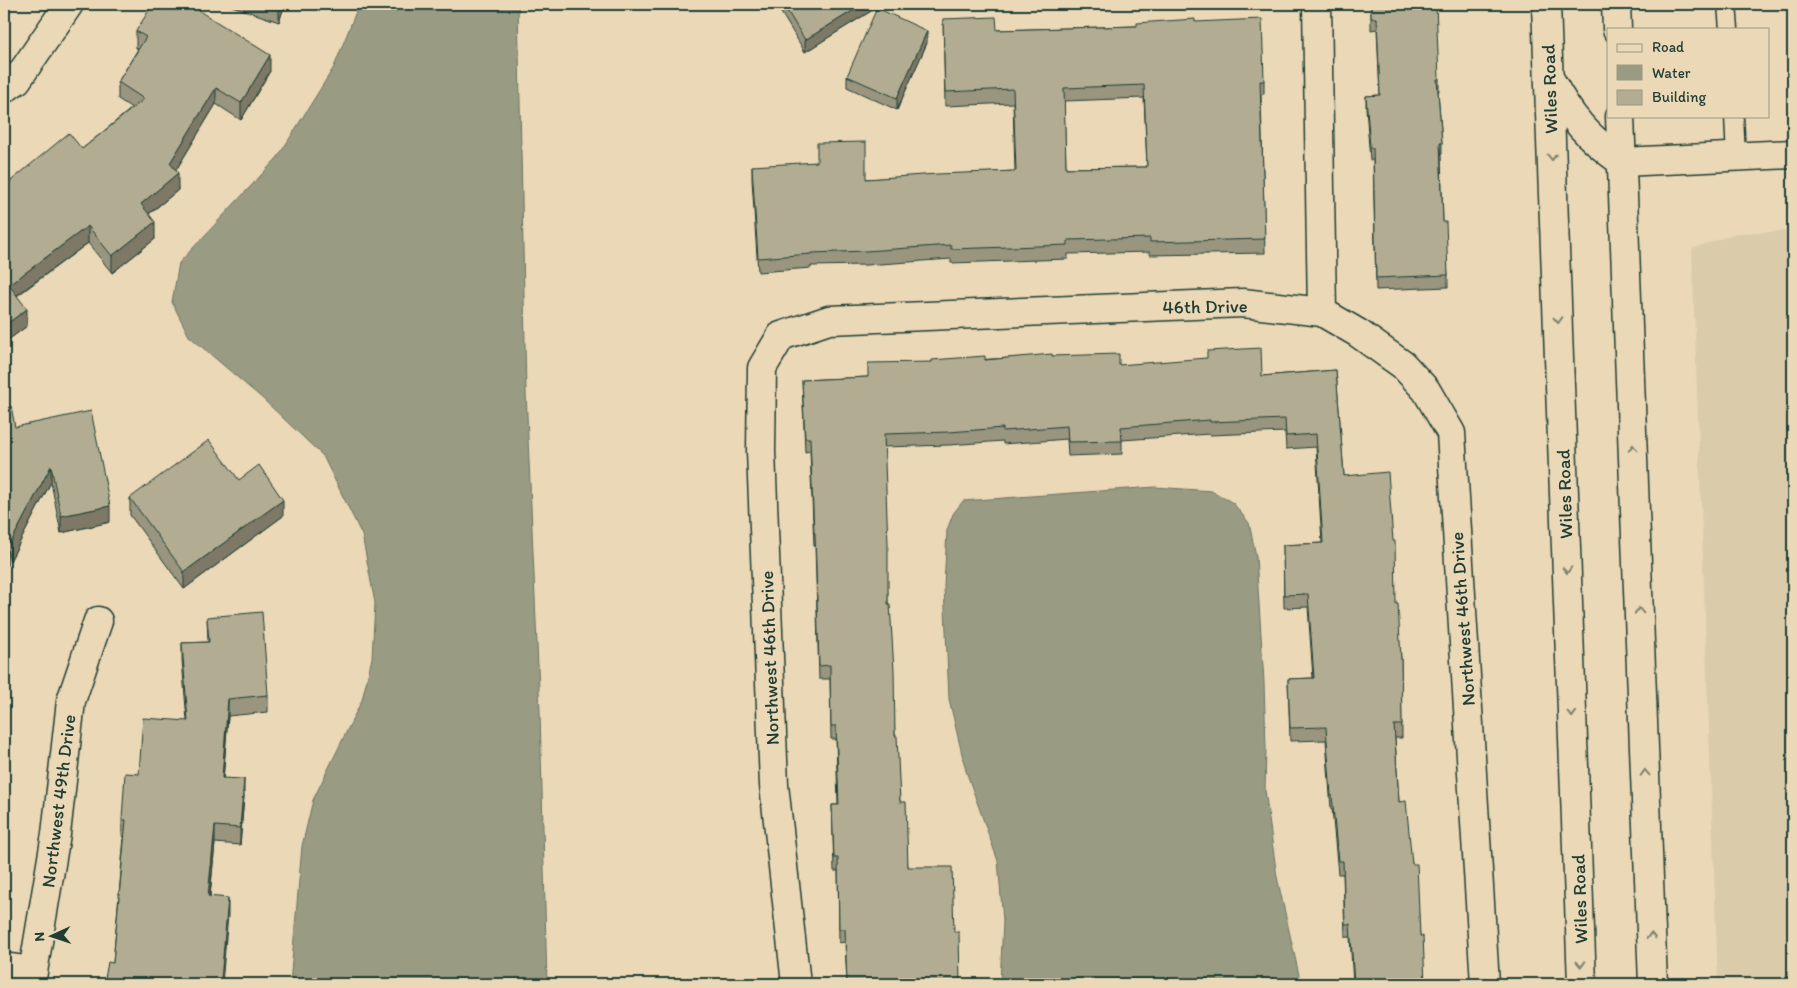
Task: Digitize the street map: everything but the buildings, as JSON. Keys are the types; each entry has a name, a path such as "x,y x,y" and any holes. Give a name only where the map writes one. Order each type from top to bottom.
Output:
{"street":[{"path":"4,89 16,80 69,4"},
{"path":"1317,4 1322,312"},
{"name":"Wiles Road","path":"1546,4 1582,984"},
{"path":"1616,4 1617,28"},
{"path":"1549,77 1563,104 1576,122 1622,162 1793,154"},
{"path":"1620,118 1653,984"},
{"name":"46th Drive","path":"782,336 829,320 1243,303 1322,312"},
{"name":"Northwest 46th Drive","path":"1322,312 1358,333 1403,365 1426,390 1451,433 1485,984"},
{"name":"Northwest 46th Drive","path":"782,336 762,368 761,451 774,785 796,984"},
{"name":"Northwest 49th Drive","path":"32,978 56,834 71,701 98,621"},
{"path":"4,967 32,978"}],"lane":[{"path":"1727,4 1729,28"},
{"path":"1734,118 1736,157"}],"shaded area":[{"path":"1793,231 1793,984 1718,984 1692,249 1736,233"}],"water":[{"path":"359,4 518,4 526,392 540,713 547,984 290,984 302,846 313,800 362,700 372,658 375,603 362,535 323,456 263,399 189,336 172,302 179,263 278,157 334,67"},
{"path":"1155,487 1212,491 1233,503 1249,523 1256,556 1264,682 1265,790 1277,877 1301,984 1000,984 1003,921 998,861 966,771 949,699 944,586 947,530 953,514 963,501"}]}
